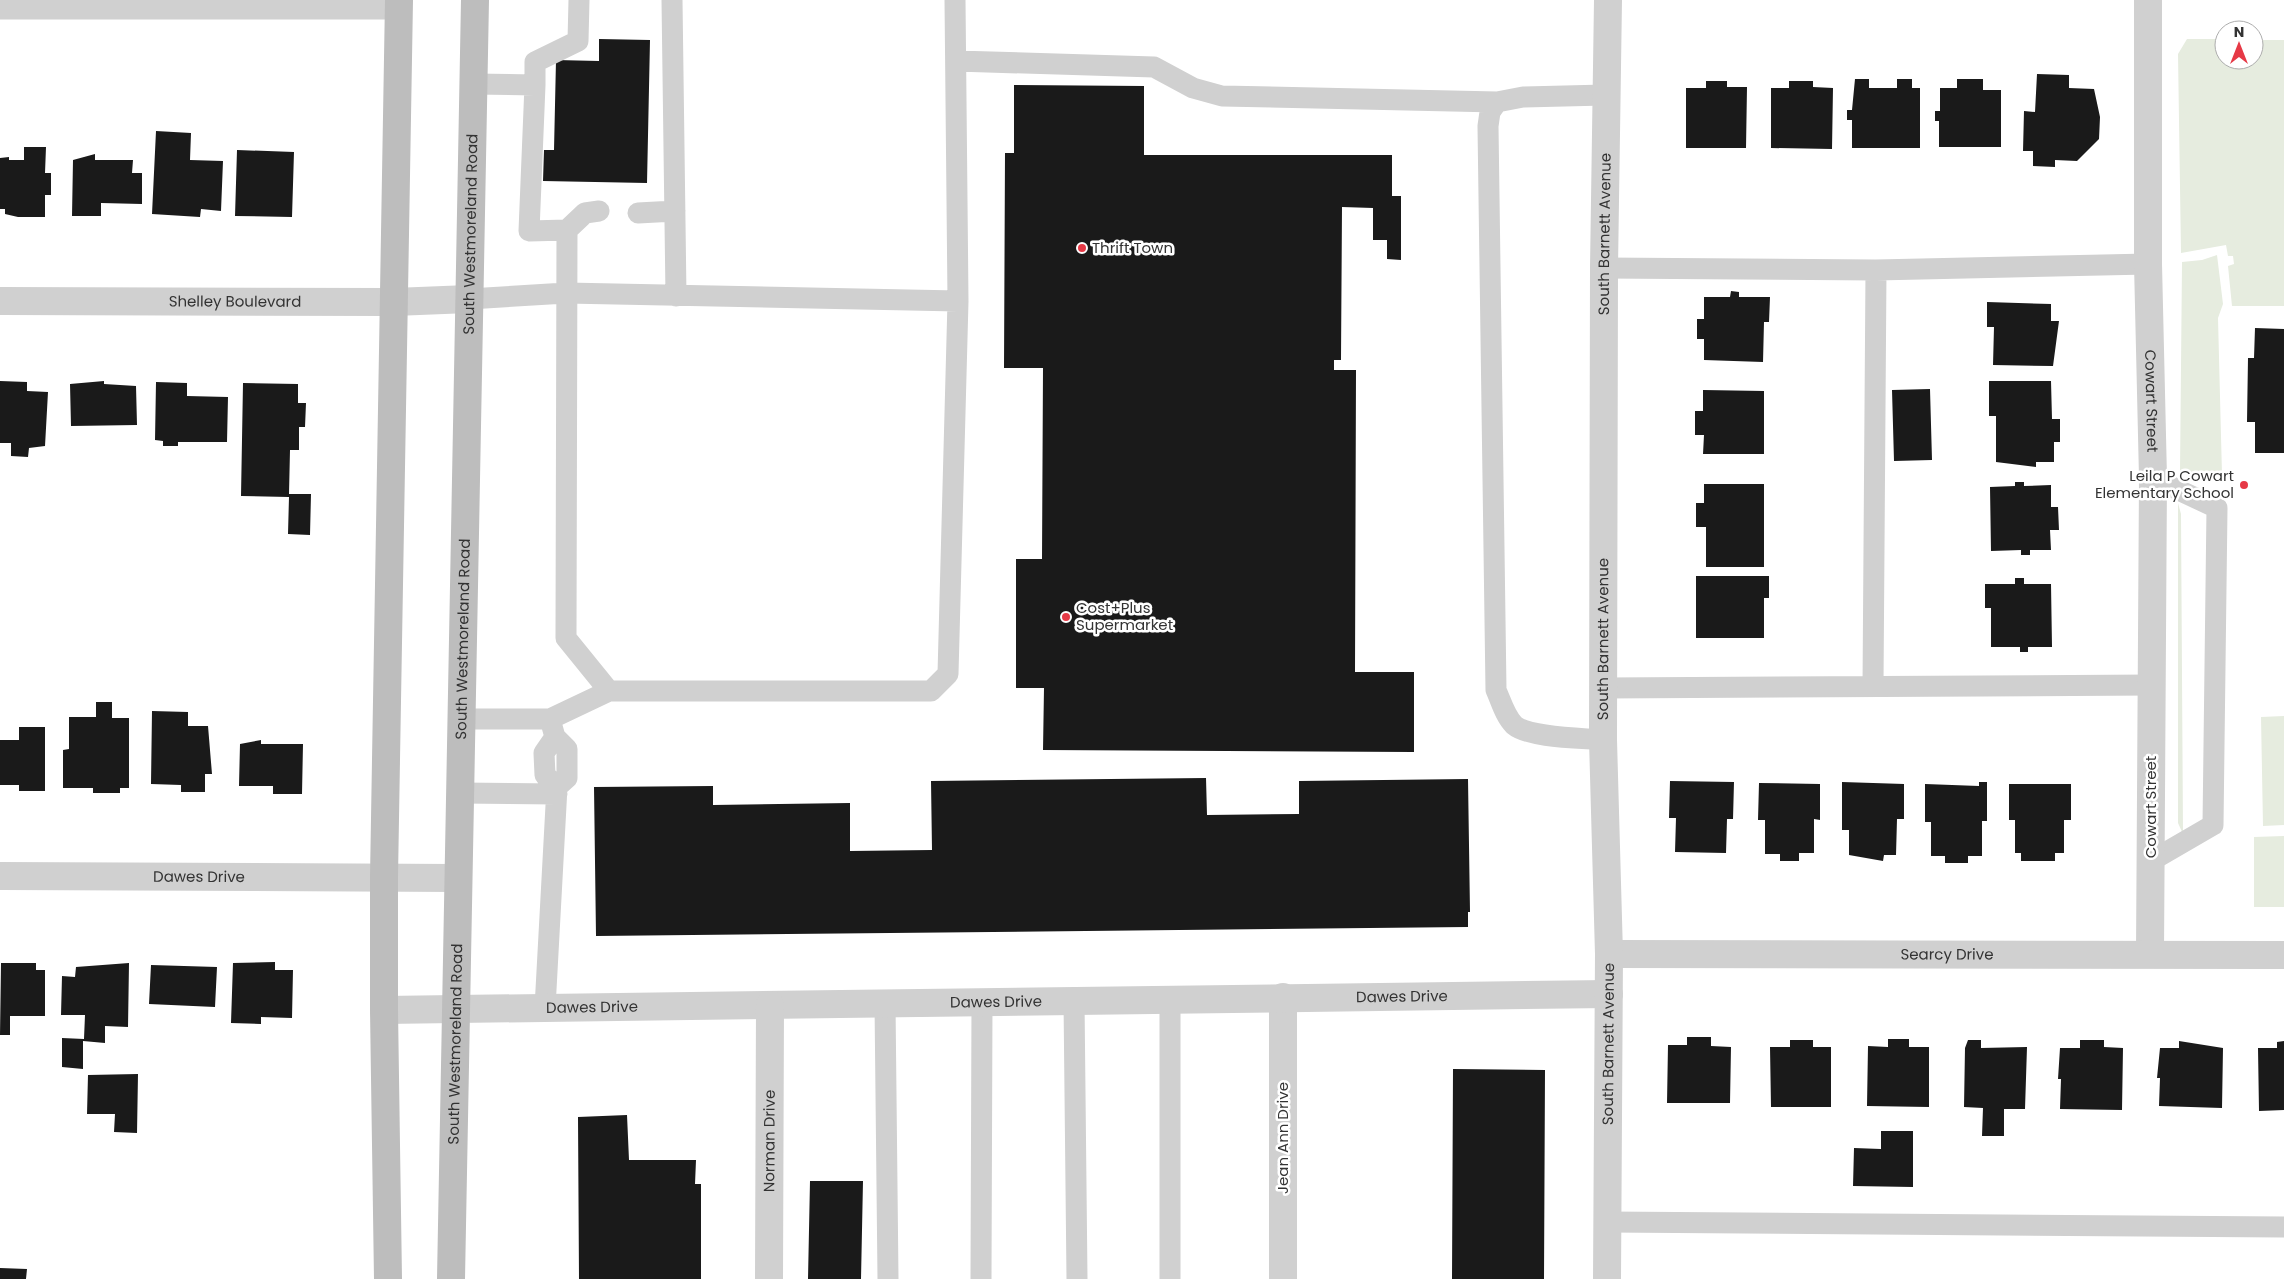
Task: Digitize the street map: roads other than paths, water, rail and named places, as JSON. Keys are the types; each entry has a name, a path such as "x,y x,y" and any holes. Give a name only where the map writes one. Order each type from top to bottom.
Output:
{"main road":[{"name":"South Westmoreland Road","path":"451,1279 475,0"},
{"path":"388,1279 384,877 399,4"}],"street":[{"name":"South Barnett Avenue","path":"1607,1279 1609,954 1603,740 1605,688 1605,95 1608,0"},
{"name":"Cowart Street","path":"2148,0 2148,264 2153,478 2150,954"},
{"name":"Shelley Boulevard","path":"0,301 394,302 469,299"},
{"name":"Dawes Drive","path":"0,876 458,878"},
{"name":"Searcy Drive","path":"1609,954 2284,955"},
{"name":"Dawes Drive","path":"384,1010 1609,994"},
{"name":"Jean Ann Drive","path":"1283,997 1283,1279"},
{"name":"Norman Drive","path":"769,1279 770,1005"}],"lane":[{"path":"579,0 578,41 535,62 529,231 567,230 586,213 600,211"},
{"path":"672,0 676,296"},
{"path":"462,719 552,728 609,691 931,691 948,674 958,301 956,0"},
{"path":"0,9 399,4"},
{"path":"956,60 1154,67 1193,88 1222,96 1497,102 1523,97 1605,95"},
{"path":"474,84 535,85"},
{"path":"1497,102 1490,112 1488,126 1496,690 1506,712 1515,725 1536,734 1603,740"},
{"path":"638,213 675,211"},
{"path":"567,230 566,638 609,691"},
{"path":"1604,268 1876,270 2148,264"},
{"path":"1872,686 1876,270"},
{"path":"469,299 566,293 958,301"},
{"path":"2151,861 2213,825 2217,508 2153,478"},
{"path":"1605,688 2152,685"},
{"path":"545,1008 557,791 545,775 544,753 552,728"},
{"path":"460,793 557,791"},
{"path":"1170,999 1170,1279"},
{"path":"1074,1000 1077,1279"},
{"path":"981,1279 982,1002"},
{"path":"885,1004 888,1279"},
{"path":"1607,1222 2284,1227"}],"place":[{"name":"Thrift Town","path":"1082,248"},
{"name":"Leila P Cowart Elementary School","path":"2244,485"},
{"name":"Cost+Plus Supermarket","path":"1066,617"}]}
